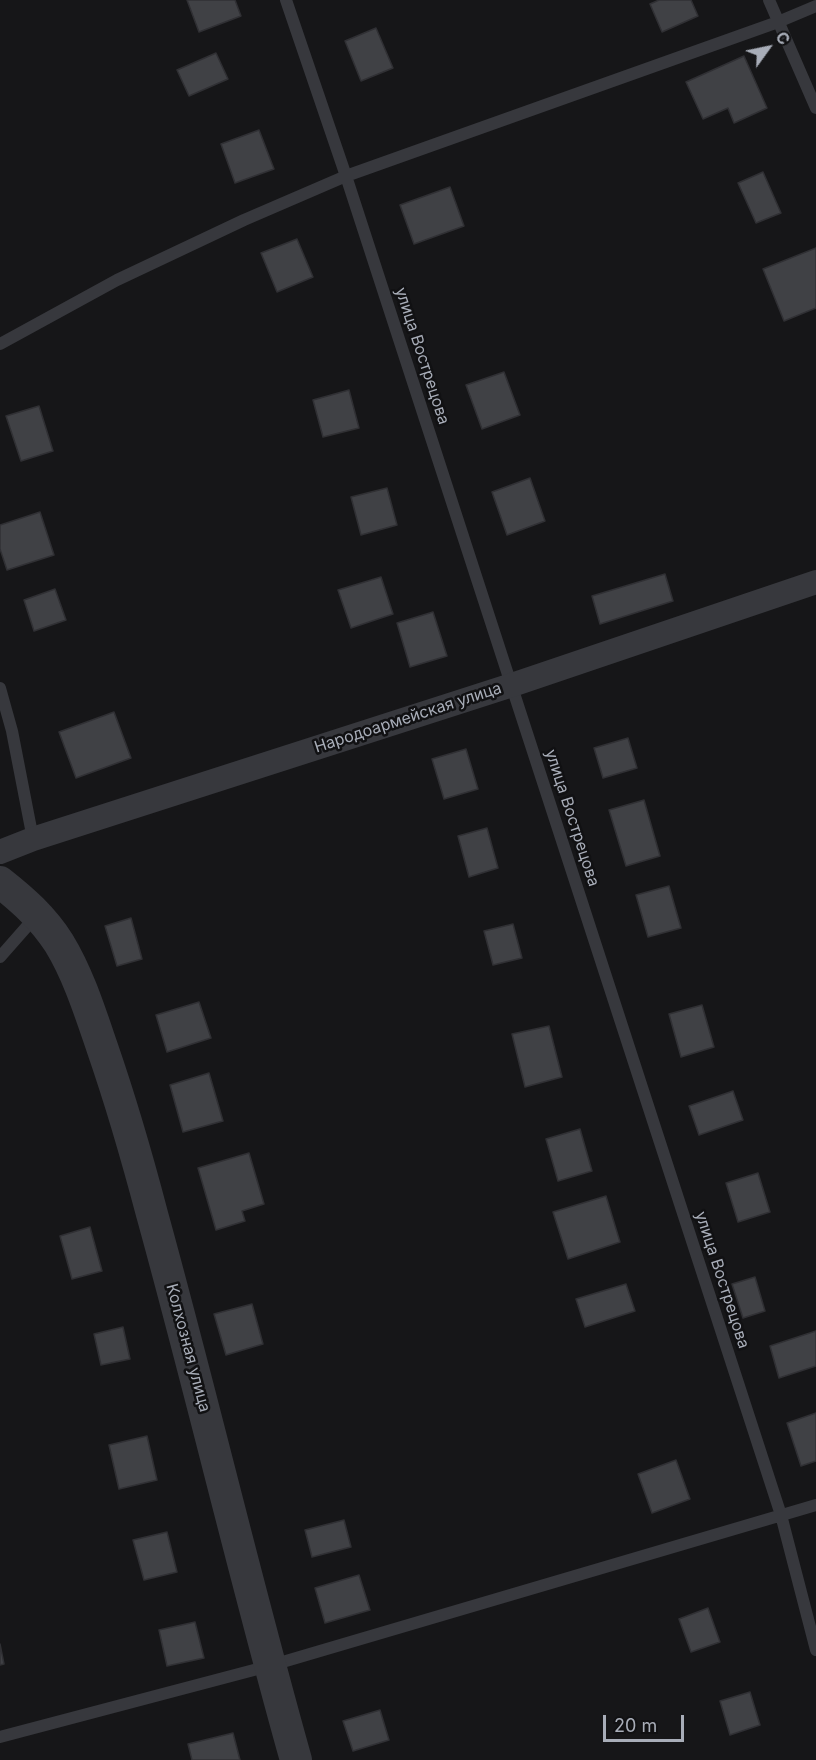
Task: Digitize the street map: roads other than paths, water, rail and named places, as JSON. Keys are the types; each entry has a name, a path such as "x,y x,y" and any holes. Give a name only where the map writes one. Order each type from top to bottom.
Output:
{"street":[{"name":"Народоармейская улица","path":"0,852 33,839 512,685 816,582"},
{"name":"Колхозная улица","path":"0,882 38,914 59,943 93,1020 125,1115 175,1297 269,1666 296,1760"}],"lane":[{"name":"улица Вострецова","path":"286,0 346,176 781,1515 816,1650"},
{"path":"769,0 816,108"},
{"path":"0,344 117,280 244,220 346,176 816,6"},
{"path":"0,688 12,731 33,839"},
{"path":"0,957 38,914"},
{"path":"0,1737 269,1666 816,1505"}]}
